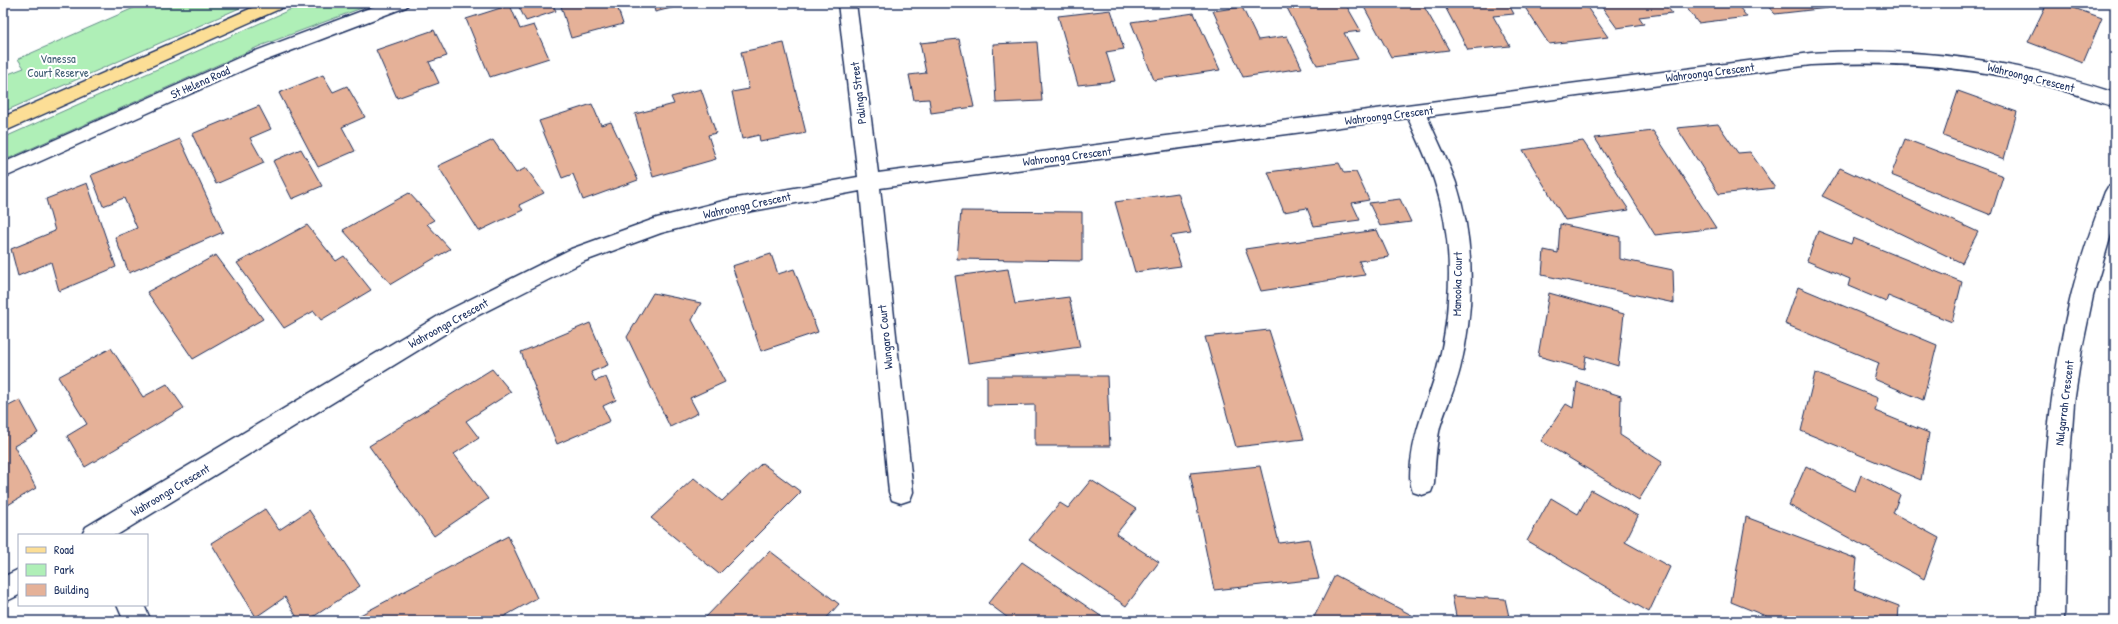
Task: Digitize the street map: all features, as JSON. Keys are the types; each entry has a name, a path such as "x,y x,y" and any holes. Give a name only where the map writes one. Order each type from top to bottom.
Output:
{"main road":[{"path":"3,125 278,3"}],"street":[{"name":"St Helena Road","path":"3,171 252,59 400,3"},
{"name":"Palinga Street","path":"847,3 869,182"},
{"name":"Wahroonga Crescent","path":"97,534 453,318 578,256 657,226 731,207 869,182 1724,70 1850,56 1937,58 1979,64 2071,86 2115,100"},
{"name":"Manooka Court","path":"1415,111 1445,182 1452,207 1457,236 1459,268 1459,303 1454,337 1448,369 1428,432 1422,484"},
{"name":"Wungaro Court","path":"869,182 901,492"},
{"name":"Nulgarrah Crescent","path":"2051,621 2053,509 2061,425 2082,292 2110,217 2115,192"},
{"path":"3,591 18,582"},
{"path":"130,606 138,621"}],"green space":[{"name":"Vanessa Court Reserve","path":"145,3 251,3 3,112 3,76 24,68 18,59"},
{"path":"305,3 375,3 260,46 3,161 3,138"}],"building":[{"path":"523,3 552,3 556,11 526,21 518,5"},
{"path":"560,3 616,3 623,24 571,38"},
{"path":"653,3 692,3 655,12"},
{"path":"1309,3 1345,3 1361,31 1344,33 1358,59 1317,65 1286,6"},
{"path":"1393,3 1422,3 1449,50 1391,57 1364,7"},
{"path":"1443,3 1508,3 1514,14 1493,16 1510,46 1468,50"},
{"path":"1522,3 1584,3 1608,37 1549,44"},
{"path":"1599,3 1664,3 1672,13 1639,17 1644,24 1617,28"},
{"path":"1683,3 1736,3 1747,17 1698,23"},
{"path":"1765,3 1823,3 1828,8 1775,14"},
{"path":"2047,3 2060,3 2102,18 2083,63 2028,42"},
{"path":"510,5 520,29 534,25 549,58 490,77 466,19"},
{"path":"1242,7 1258,40 1287,36 1302,68 1243,77 1213,11"},
{"path":"1111,10 1124,49 1106,52 1115,81 1078,85 1058,16"},
{"path":"1194,13 1220,70 1154,80 1131,22"},
{"path":"434,30 447,56 429,62 439,83 397,98 376,50"},
{"path":"959,39 974,107 931,113 929,99 914,100 909,75 926,73 920,43"},
{"path":"1037,42 1042,101 996,103 993,44"},
{"path":"784,43 806,133 760,142 759,135 742,139 732,92 749,89 741,52"},
{"path":"323,75 333,92 347,86 365,117 342,127 355,151 318,167 279,93"},
{"path":"701,89 716,133 708,135 716,159 653,177 635,114 674,104 671,97"},
{"path":"1958,91 2017,112 2004,159 1943,136"},
{"path":"592,104 601,125 611,122 638,180 583,200 573,174 562,178 539,121"},
{"path":"259,106 271,129 250,138 264,163 216,184 192,134"},
{"path":"1718,124 1738,153 1750,152 1775,188 1719,194 1677,128"},
{"path":"1653,131 1716,228 1655,235 1595,138"},
{"path":"180,139 223,232 129,273 115,237 137,228 124,198 103,206 91,175"},
{"path":"1905,139 2003,176 1991,215 1891,175"},
{"path":"493,140 516,173 526,168 544,193 519,205 523,210 479,231 438,166"},
{"path":"1583,141 1629,210 1565,220 1523,150"},
{"path":"301,149 322,186 292,199 273,161"},
{"path":"1339,163 1344,173 1356,172 1369,200 1352,203 1360,220 1314,226 1307,208 1284,212 1268,172"},
{"path":"1840,168 1978,232 1962,263 1822,196"},
{"path":"87,183 116,267 59,291 51,262 18,276 11,249 55,231 46,199"},
{"path":"409,193 434,220 427,224 450,249 391,284 343,230"},
{"path":"1178,193 1191,233 1171,236 1181,266 1135,272 1115,202"},
{"path":"1400,199 1411,222 1380,226 1369,203"},
{"path":"961,211 1082,212 1082,261 957,259"},
{"path":"1560,224 1620,237 1620,259 1673,270 1674,303 1542,275 1544,250 1558,253"},
{"path":"307,225 336,261 344,256 371,290 321,320 314,311 284,328 237,263"},
{"path":"1377,230 1389,257 1359,261 1365,275 1261,291 1245,249"},
{"path":"1818,231 1851,244 1853,238 1962,282 1952,322 1888,296 1886,302 1848,286 1850,279 1807,261"},
{"path":"771,254 778,274 794,269 818,332 761,351 732,266"},
{"path":"216,255 263,319 193,359 147,292"},
{"path":"1008,269 1015,304 1069,297 1080,347 968,363 955,276"},
{"path":"1798,287 1937,345 1923,400 1874,379 1879,363 1785,324"},
{"path":"653,293 701,303 692,320 725,382 690,398 698,413 670,427 627,337"},
{"path":"1549,293 1624,314 1618,366 1586,356 1584,369 1538,356"},
{"path":"590,323 608,365 591,372 595,381 606,377 616,400 603,406 610,421 557,444 521,352"},
{"path":"1269,330 1304,439 1236,447 1205,337"},
{"path":"111,348 143,397 167,384 184,408 85,467 67,436 87,424 58,377"},
{"path":"492,369 511,392 466,421 479,438 454,454 488,499 434,536 369,446"},
{"path":"1815,373 1878,398 1875,411 1929,433 1921,480 1801,431"},
{"path":"987,376 1107,376 1110,446 1035,446 1035,405 987,406"},
{"path":"1577,382 1621,396 1620,435 1662,462 1639,500 1541,441 1566,404 1573,408"},
{"path":"20,400 38,433 14,446 36,488 3,508 3,409"},
{"path":"762,463 801,492 719,574 651,518 694,478 722,501"},
{"path":"1260,466 1279,543 1309,539 1319,579 1214,590 1190,473"},
{"path":"1806,466 1855,491 1861,475 1900,495 1893,513 1939,538 1924,579 1789,505"},
{"path":"1091,480 1136,509 1116,534 1159,562 1126,606 1029,540 1060,503 1068,508"},
{"path":"1591,490 1638,516 1625,542 1670,567 1649,612 1527,541 1551,498 1578,514"},
{"path":"265,509 279,530 309,510 360,586 307,621 299,621 285,597 256,617 211,543"},
{"path":"1746,517 1857,559 1854,589 1899,606 1898,621 1778,621 1731,602"},
{"path":"508,536 537,598 496,621 349,621"},
{"path":"770,551 839,604 824,621 786,621 781,617 778,621 702,621"},
{"path":"1022,562 1108,621 1012,621 988,603"},
{"path":"1335,575 1423,621 1312,621"},
{"path":"1452,596 1505,599 1510,621 1457,621"}]}
